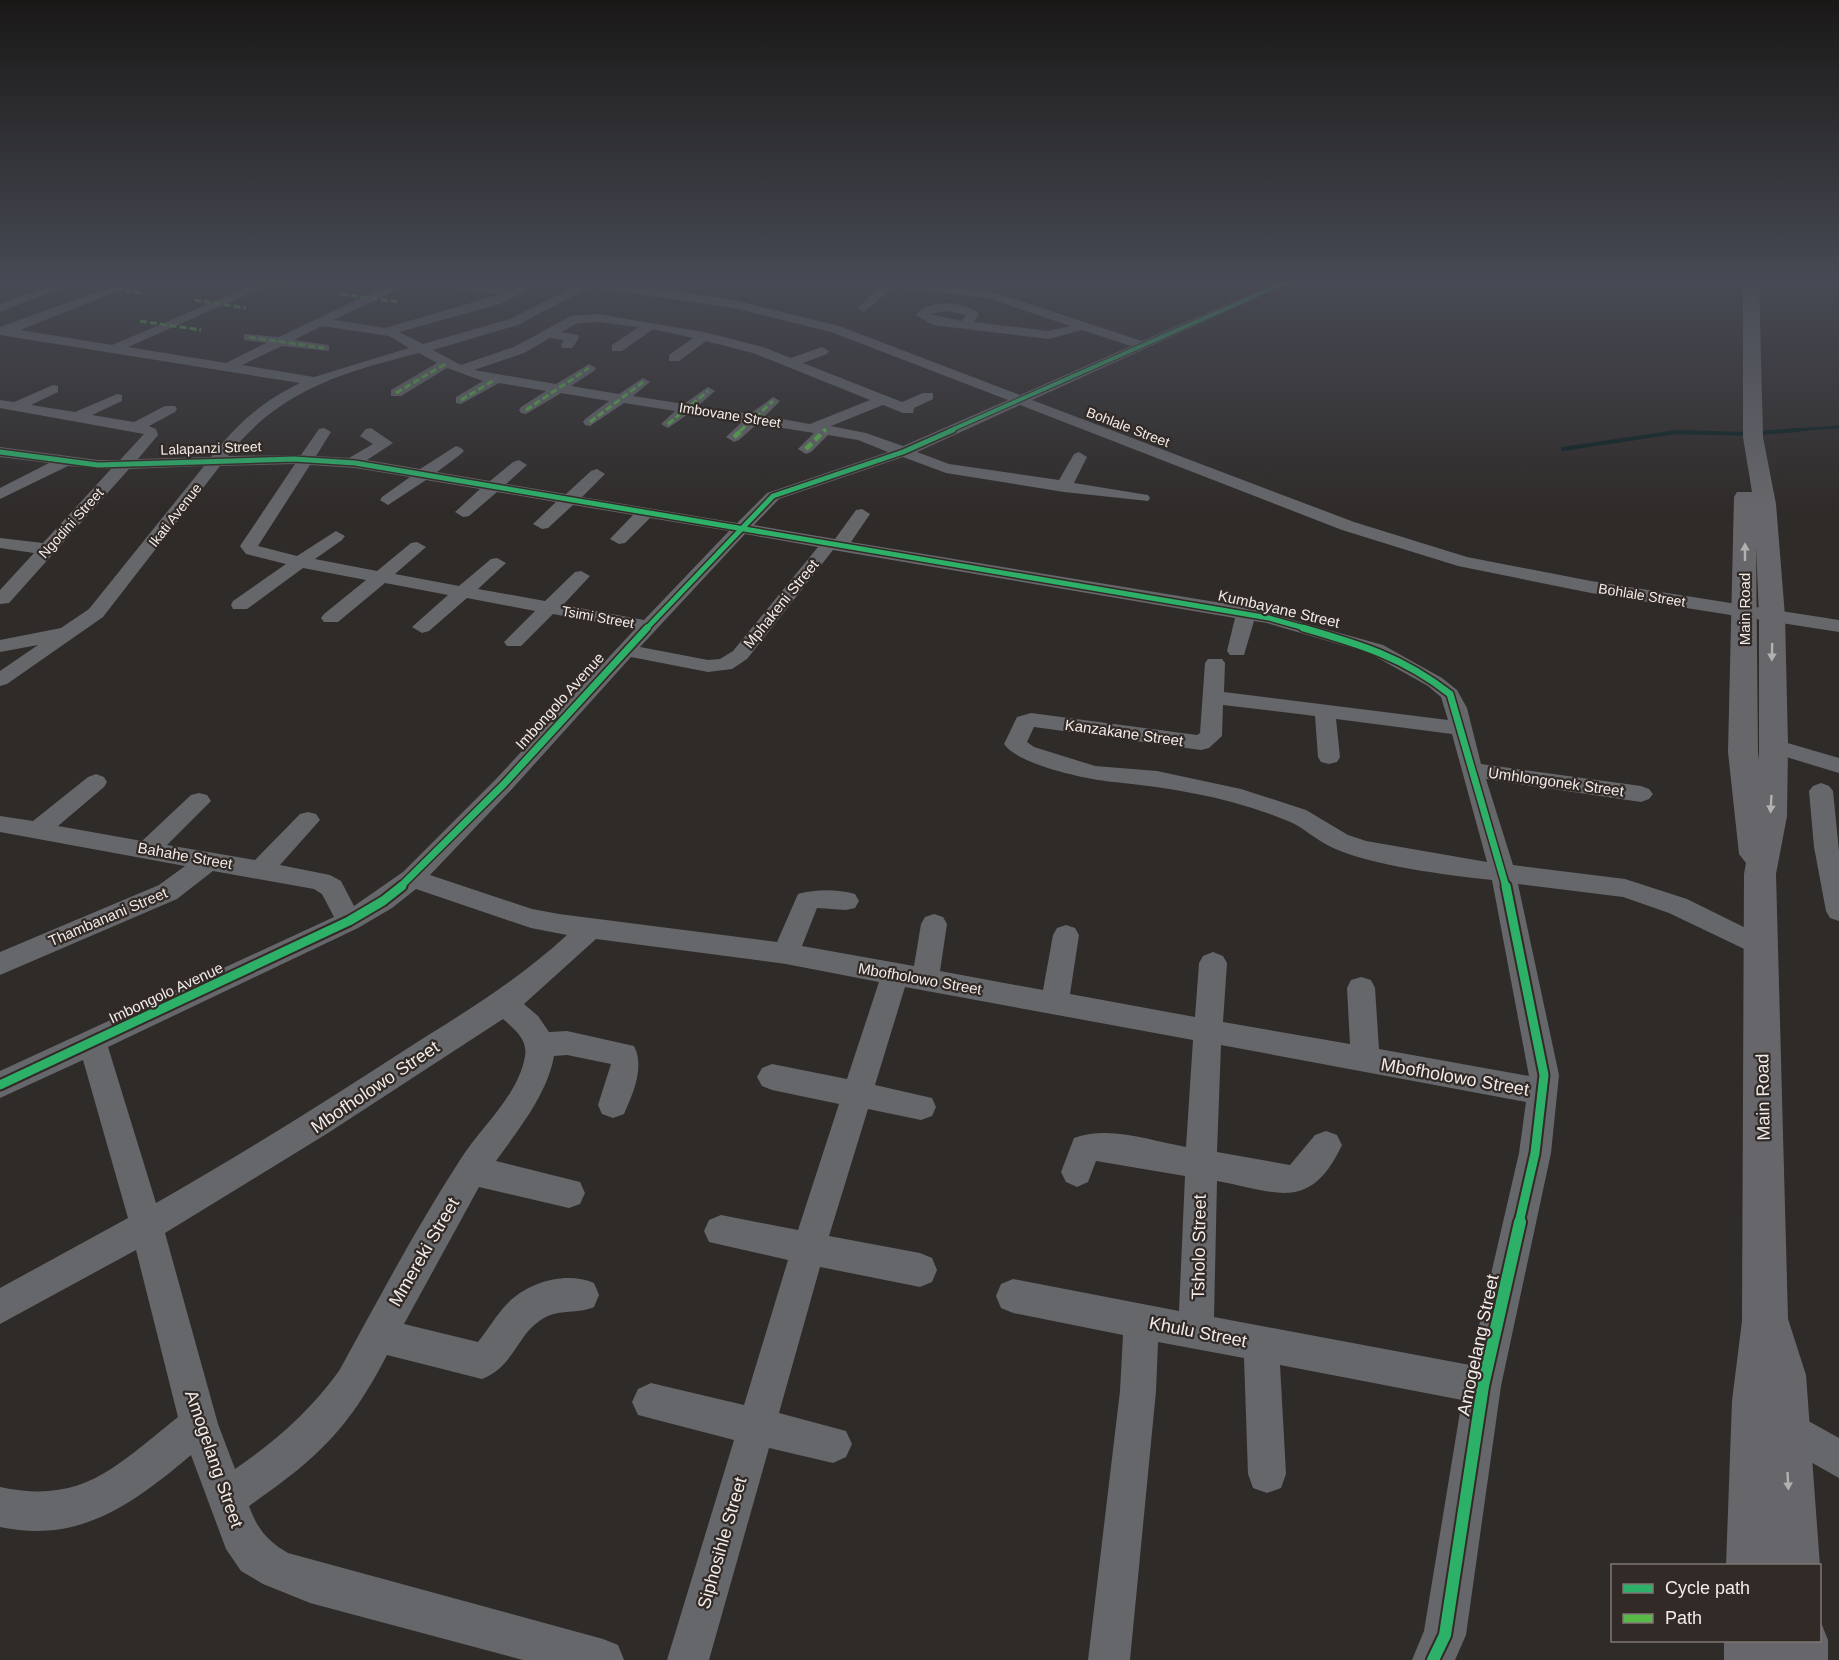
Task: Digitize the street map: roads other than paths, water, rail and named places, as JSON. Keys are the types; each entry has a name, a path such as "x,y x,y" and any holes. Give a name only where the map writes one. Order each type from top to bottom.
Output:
{"main road":[{"name":"Main Road","path":"1752,356 1753,438 1765,504 1758,611 1743,752 1751,841 1760,874"},
{"name":"Main Road","path":"1753,1564 1756,1401 1765,1321 1760,874 1770,816 1774,746 1758,611"},
{"name":"Main Road","path":"1765,1321 1782,1375 1793,1564"},
{"path":"1752,1642 1752,1660"},
{"path":"1800,1642 1800,1660"}],"street":[{"path":"166,356 315,381"},
{"path":"231,366 250,356"},
{"name":"Ikati Avenue","path":"0,680 71,632 109,599 252,418 315,381 397,356"},
{"name":"Imbovane Street","path":"435,356 460,370 496,379 820,428 871,438 946,468 1142,498"},
{"path":"460,370 500,356"},
{"path":"780,356 905,409 928,396"},
{"path":"791,363 808,356"},
{"name":"Bohlale Street","path":"911,356 1408,547 1497,570 1839,626"},
{"name":"Imbongolo Avenue","path":"0,1085 349,921 383,902 412,878 504,784 647,626 766,501 781,492 903,452 1115,356"},
{"path":"396,393 447,363"},
{"path":"526,410 590,368"},
{"path":"837,382 861,373"},
{"path":"461,400 496,379"},
{"path":"590,422 643,382"},
{"path":"8,406 53,389"},
{"path":"668,424 708,391"},
{"path":"77,417 117,398"},
{"path":"806,449 820,428 882,400"},
{"path":"734,437 773,401"},
{"path":"8,406 136,427 170,409"},
{"name":"Ngodini Street","path":"2,599 151,435 151,432 136,427"},
{"name":"Tsimi Street","path":"324,432 249,546 257,553 647,626"},
{"path":"352,463 385,443 368,436 371,432"},
{"path":"388,500 456,451"},
{"name":"Lalapanzi Street","path":"0,452 65,461 122,465 217,460 307,459 352,463 741,527"},
{"path":"1064,487 1079,458"},
{"path":"0,494 65,461"},
{"path":"463,512 519,465"},
{"path":"542,524 597,474"},
{"path":"619,539 647,512"},
{"path":"834,545 861,514"},
{"name":"Kumbayane Street","path":"741,527 834,545 1245,613 1330,634 1388,655 1444,689 1454,701 1459,728 1503,873 1536,1035"},
{"path":"240,605 336,536"},
{"path":"0,543 47,549"},
{"name":"Mphakeni Street","path":"625,650 708,666 731,662 740,655 834,545"},
{"path":"331,618 417,548"},
{"path":"422,627 497,563"},
{"name":"Tsimi Street","path":"514,642 581,576"},
{"name":"Bohlale Street","path":"1758,611 1839,620"},
{"path":"1237,651 1245,613"},
{"path":"0,646 71,632"},
{"name":"Kanzakane Street","path":"1215,663 1210,736 1201,743 1031,720 1026,721 1022,727 1016,747 1085,771 1157,779 1224,792 1298,816 1339,841 1356,846 1449,866 1503,873"},
{"path":"1213,697 1459,728"},
{"path":"1325,711 1329,757"},
{"path":"1774,746 1839,766"},
{"name":"Umhlongonek Street","path":"1471,770 1641,794"},
{"path":"38,830 96,782"},
{"path":"1821,791 1826,847 1839,911"},
{"path":"148,849 199,801"},
{"path":"261,869 308,820"},
{"name":"Bahahe Street","path":"0,824 321,881 332,888 349,921"},
{"name":"Thambanani Street","path":"0,964 168,892 210,860"},
{"path":"1503,873 1624,888 1678,906 1761,946"},
{"name":"Mbofholowo Street","path":"412,878 531,918 590,929 786,954 1208,1033 1544,1092"},
{"path":"786,954 807,901 817,899 846,901"},
{"name":"Siphosihle Street","path":"688,1660 809,1247 857,1094 934,924"},
{"name":"Mbofholowo Street","path":"0,1306 147,1227 302,1136 504,1003 553,965 590,929"},
{"path":"1055,1004 1066,935"},
{"path":"1208,1033 1213,963"},
{"name":"Mbofholowo Street","path":"1361,988 1365,1061"},
{"path":"504,1003 532,1029 540,1045 567,1043 624,1055 626,1063 613,1105"},
{"name":"Tsholo Street","path":"1196,1330 1208,1033"},
{"name":"Amogelang Street","path":"1433,1660 1444,1635 1483,1386 1535,1153 1544,1092 1544,1075 1536,1035"},
{"name":"Amogelang Street","path":"92,1042 147,1227 199,1424 240,1535 255,1557 277,1570 321,1585 603,1660"},
{"name":"Mmereki Street","path":"226,1498 295,1450 318,1430 352,1384 471,1170 535,1074 539,1064 540,1045"},
{"path":"772,1077 921,1107"},
{"path":"1077,1172 1083,1152 1090,1147 1293,1180 1305,1173 1326,1145"},
{"path":"471,1170 569,1193"},
{"path":"721,1232 920,1270"},
{"path":"378,1335 482,1361 489,1357 514,1320 534,1303 547,1297 582,1295"},
{"path":"1013,1296 1141,1321"},
{"name":"Khulu Street","path":"1109,1660 1138,1391 1141,1321 1483,1386"},
{"path":"1261,1344 1268,1474"},
{"path":"651,1402 833,1444"},
{"path":"0,1508 30,1513 55,1512 78,1507 129,1478 199,1424"},
{"path":"1785,1427 1839,1459"}],"waterway":[{"path":"1778,431 1839,427"},
{"path":"1758,433 1799,430"},
{"path":"1563,449 1676,432 1749,434"}]}
